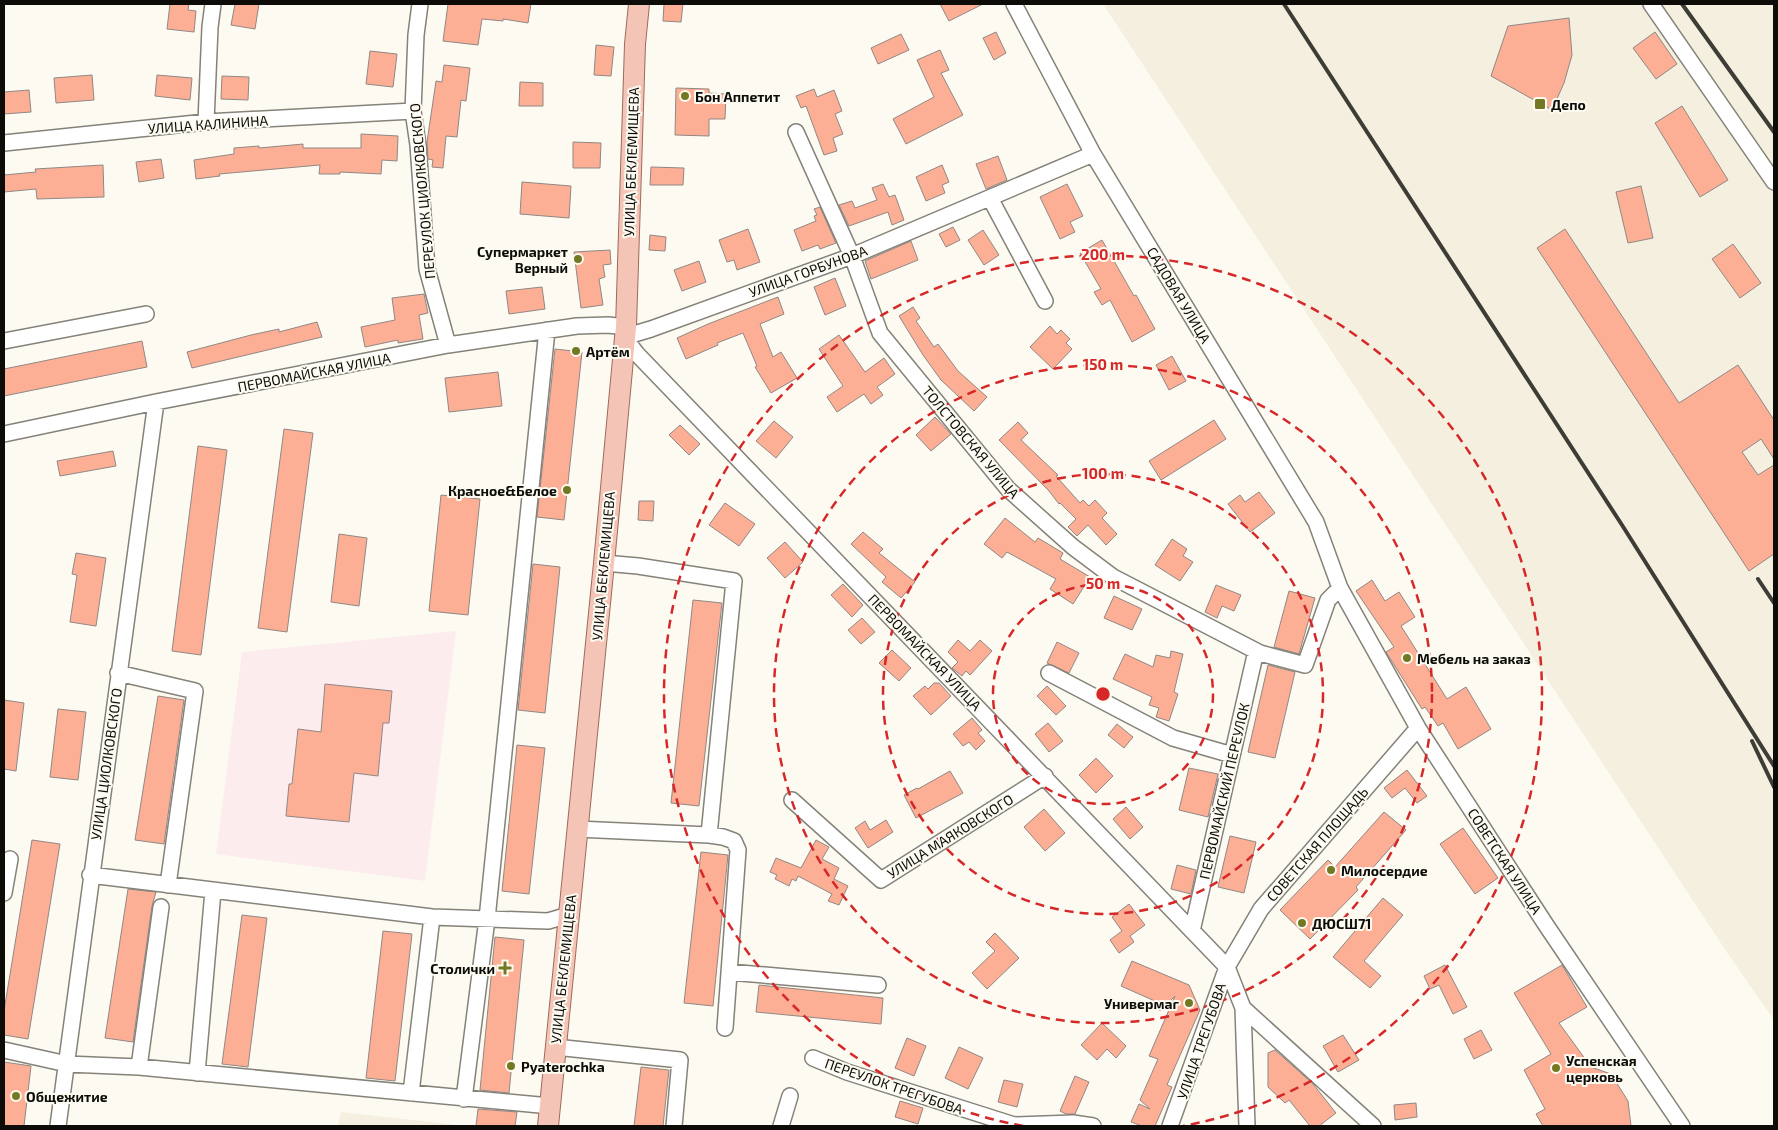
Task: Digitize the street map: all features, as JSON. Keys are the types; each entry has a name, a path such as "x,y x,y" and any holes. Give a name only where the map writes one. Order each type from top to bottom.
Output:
{"main road":[{"name":"УЛИЦА БЕКЛЕМИЩЕВА","path":"548,1126 625,332 635,44 639,4"}],"street":[{"path":"206,122 210,27 213,4"},
{"name":"ПЕРЕУЛОК ЦИОЛКОВСКОГО","path":"420,4 416,35 413,111 418,145 427,269 448,345"},
{"name":"САДОВАЯ УЛИЦА","path":"1014,4 1094,154 1316,522 1340,588"},
{"path":"1650,4 1774,182"},
{"name":"УЛИЦА КАЛИНИНА","path":"4,143 206,122 413,111"},
{"name":"ТОЛСТОВСКАЯ УЛИЦА","path":"796,132 852,256 880,333 1008,489 1073,548 1113,577 1256,651 1305,664 1328,600 1340,588"},
{"name":"УЛИЦА ГОРБУНОВА","path":"625,332 651,329 852,256 1094,154"},
{"path":"990,198 1044,301"},
{"path":"4,340 146,314"},
{"name":"ПЕРВОМАЙСКАЯ УЛИЦА","path":"4,434 156,402 448,345 577,326 608,325 625,332 637,354 1227,967"},
{"path":"464,1098 487,919 547,330"},
{"name":"УЛИЦА ЦИОЛКОВСКОГО","path":"58,1126 90,875 156,402"},
{"path":"604,563 638,566 734,581 709,835"},
{"name":"СОВЕТСКАЯ УЛИЦА","path":"1340,588 1418,728 1541,917 1682,1126"},
{"name":"ПЕРВОМАЙСКИЙ ПЕРЕУЛОК","path":"1192,931 1256,651"},
{"path":"118,673 195,691 168,885"},
{"path":"1049,673 1173,738 1232,755"},
{"name":"СОВЕТСКАЯ ПЛОЩАДЬ","path":"1227,967 1261,909 1418,728"},
{"name":"УЛИЦА МАЯКОВСКОГО","path":"792,800 882,880 1044,776"},
{"path":"577,829 724,836 734,842 738,850 725,1028"},
{"path":"4,893 10,859"},
{"path":"90,875 432,917 548,921 569,915"},
{"path":"197,1073 213,891"},
{"path":"139,1067 160,907"},
{"path":"411,1093 432,917"},
{"name":"УЛИЦА ТРЕГУБОВА","path":"1227,967 1243,1008 1247,1126"},
{"name":"УЛИЦА ТРЕГУБОВА","path":"1170,1126 1227,967"},
{"path":"729,972 878,985"},
{"path":"1243,1008 1373,1126"},
{"path":"555,1048 680,1060 674,1126"},
{"path":"4,1050 67,1064 139,1067 550,1106"},
{"name":"ПЕРЕУЛОК ТРЕГУБОВА","path":"813,1058 847,1072 1014,1125 1074,1123 1093,1126"},
{"path":"781,1126 790,1096"}],"shaded area":[{"path":"1103,4 1774,4 1774,1020 1728,954"},
{"path":"456,631 425,881 216,854 242,652"},
{"path":"341,1112 466,1126 338,1126"}],"building":[{"path":"170,4 189,4 188,10 196,11 194,32 167,29"},
{"path":"235,4 259,4 255,29 231,25"},
{"path":"448,4 531,4 528,23 503,19 503,21 482,19 478,45 443,41"},
{"path":"664,4 683,4 681,22 663,21"},
{"path":"940,4 983,4 949,21"},
{"path":"1569,18 1572,55 1564,83 1552,110 1491,76 1508,26"},
{"path":"996,32 1006,53 994,60 983,38"},
{"path":"1655,32 1677,64 1656,79 1633,48"},
{"path":"901,34 909,50 878,64 871,48"},
{"path":"596,45 614,47 611,76 594,75"},
{"path":"940,50 949,70 941,73 963,115 906,144 893,119 934,97 917,60"},
{"path":"370,51 397,54 393,87 366,84"},
{"path":"444,65 470,68 466,101 461,100 457,137 446,136 443,168 432,167 433,160 428,159 427,142 436,81 442,82"},
{"path":"92,75 94,100 56,103 54,78"},
{"path":"157,75 192,78 190,100 155,96"},
{"path":"222,76 249,77 248,100 221,99"},
{"path":"520,82 543,83 543,106 519,106"},
{"path":"676,88 709,89 709,93 726,94 725,119 709,119 709,136 675,135"},
{"path":"814,89 817,97 834,90 842,111 835,114 843,134 833,138 837,151 824,155 806,106 801,108 796,96"},
{"path":"29,90 31,112 4,114 4,92"},
{"path":"1682,106 1728,180 1700,197 1655,123"},
{"path":"361,134 398,136 397,161 382,160 381,174 340,172 340,174 319,174 320,165 219,174 220,176 196,179 194,160 234,154 234,148 303,144 303,148 361,148"},
{"path":"573,142 601,143 600,168 573,168"},
{"path":"998,156 1007,180 986,189 976,164"},
{"path":"161,159 164,178 139,182 136,162"},
{"path":"103,165 104,197 37,199 36,189 4,192 4,175 36,172 35,169"},
{"path":"942,165 949,182 942,185 945,193 926,201 916,177"},
{"path":"651,167 684,168 683,185 650,185"},
{"path":"522,182 571,186 569,218 520,214"},
{"path":"883,184 889,197 895,195 904,220 892,225 888,212 849,226 839,205 852,201 855,208 877,200 872,188"},
{"path":"1067,184 1083,216 1070,222 1075,232 1060,239 1040,197"},
{"path":"1641,186 1653,238 1628,243 1616,192"},
{"path":"820,207 836,243 820,249 818,245 802,251 794,230 816,221 814,216 817,215 814,209"},
{"path":"953,227 960,240 946,247 939,234"},
{"path":"748,229 760,262 737,270 734,260 727,262 719,240"},
{"path":"1565,229 1679,403 1738,365 1774,420 1774,459 1761,439 1742,452 1758,475 1774,465 1774,554 1749,571 1537,248"},
{"path":"983,230 999,255 984,265 968,240"},
{"path":"650,235 666,237 665,251 649,250"},
{"path":"1102,240 1155,329 1132,342 1110,300 1102,305 1094,292 1101,289 1080,253"},
{"path":"911,241 918,260 871,279 865,261"},
{"path":"1733,244 1761,283 1740,298 1712,259"},
{"path":"610,250 611,264 603,265 605,277 599,279 603,305 581,308 574,252"},
{"path":"699,261 706,282 682,291 674,270"},
{"path":"835,278 846,306 825,315 814,287"},
{"path":"542,287 545,309 509,314 506,291"},
{"path":"424,294 428,313 419,315 423,339 398,343 398,340 365,347 361,327 395,320 392,298"},
{"path":"778,297 784,314 760,324 773,357 781,352 797,378 771,393 755,367 757,366 743,333 717,343 718,345 686,359 677,338"},
{"path":"913,307 920,318 916,321 934,347 938,344 958,371 987,397 974,411 941,380 899,316"},
{"path":"317,322 322,337 192,368 187,352 251,335 279,329 279,332"},
{"path":"1050,326 1057,334 1061,330 1070,339 1066,343 1072,349 1053,369 1030,347"},
{"path":"839,335 865,372 884,358 895,374 877,387 883,395 871,404 864,394 837,412 827,397 843,386 819,349"},
{"path":"142,341 147,367 4,396 4,369"},
{"path":"555,349 582,352 564,520 537,517"},
{"path":"1172,356 1186,381 1169,390 1156,365"},
{"path":"498,372 502,406 449,412 445,378"},
{"path":"935,417 951,434 931,451 916,435"},
{"path":"1214,420 1226,439 1161,480 1149,461"},
{"path":"774,421 793,437 776,458 756,441"},
{"path":"1018,422 1028,433 1021,440 1058,475 1056,476 1080,503 1083,500 1089,506 1095,500 1107,513 1102,518 1117,534 1106,545 1088,525 1077,536 1068,527 1076,519 1059,504 1049,491 999,440"},
{"path":"680,425 700,444 689,455 669,435"},
{"path":"284,429 313,433 287,632 258,628"},
{"path":"198,446 227,450 201,655 172,651"},
{"path":"113,451 116,466 60,476 57,461"},
{"path":"1259,492 1275,513 1250,532 1228,504 1240,495 1245,502"},
{"path":"441,495 480,499 468,615 429,611"},
{"path":"639,501 654,501 653,521 638,520"},
{"path":"725,503 755,524 739,546 709,525"},
{"path":"1005,518 1035,542 1038,538 1063,553 1060,559 1090,577 1073,604 1050,589 1056,579 1007,552 1002,558 984,544"},
{"path":"863,532 883,549 879,553 915,582 901,598 882,582 886,577 851,544"},
{"path":"339,534 367,538 359,606 331,602"},
{"path":"1172,539 1187,549 1183,556 1193,562 1180,581 1155,565"},
{"path":"785,542 803,562 785,578 767,558"},
{"path":"76,553 106,558 96,626 70,622 77,575 72,574"},
{"path":"533,564 560,567 545,713 518,710"},
{"path":"1372,580 1385,601 1399,592 1415,617 1401,626 1447,699 1466,687 1491,729 1458,749 1443,723 1438,726 1425,707 1422,709 1386,652 1394,647 1356,591"},
{"path":"843,584 863,605 852,617 831,595"},
{"path":"1216,585 1241,595 1234,611 1222,606 1217,618 1205,612"},
{"path":"1289,591 1315,598 1299,654 1274,647"},
{"path":"1114,596 1142,609 1132,630 1104,618"},
{"path":"693,600 722,603 699,806 671,803"},
{"path":"862,618 875,632 861,644 848,630"},
{"path":"958,640 970,651 980,640 992,651 970,675 966,671 962,676 952,668 958,662 948,652"},
{"path":"1057,642 1079,653 1069,673 1047,663"},
{"path":"892,650 911,668 899,681 879,663"},
{"path":"1171,651 1183,654 1174,692 1178,694 1169,721 1156,717 1159,708 1149,705 1152,697 1113,679 1125,654 1153,667 1156,655 1170,658"},
{"path":"1268,665 1295,672 1275,758 1248,752"},
{"path":"934,683 939,683 951,696 931,715 913,696 925,686 928,689"},
{"path":"325,684 392,691 389,723 383,723 378,776 354,773 349,822 286,816 289,784 292,784 298,729 321,732"},
{"path":"1047,686 1066,706 1056,715 1037,696"},
{"path":"158,696 184,700 164,844 135,840"},
{"path":"4,700 24,703 16,771 4,769"},
{"path":"58,709 86,712 78,780 50,777"},
{"path":"972,718 982,730 978,733 985,741 976,750 969,742 963,746 953,734"},
{"path":"1048,723 1063,741 1049,752 1035,734"},
{"path":"1117,724 1133,737 1124,748 1108,735"},
{"path":"517,745 545,748 529,894 502,891"},
{"path":"1096,758 1113,776 1096,793 1079,775"},
{"path":"1189,768 1218,774 1208,817 1179,810"},
{"path":"1407,770 1427,796 1417,803 1405,788 1392,798 1384,788"},
{"path":"950,771 963,793 916,818 904,795"},
{"path":"1126,807 1143,827 1130,839 1113,819"},
{"path":"1044,809 1065,833 1045,851 1024,827"},
{"path":"1384,812 1406,830 1356,887 1358,890 1310,939 1280,910 1328,860 1335,867"},
{"path":"886,820 893,832 868,848 855,828 865,821 870,830"},
{"path":"1463,828 1498,878 1475,894 1440,844"},
{"path":"1230,836 1256,842 1244,893 1218,887"},
{"path":"32,840 60,844 28,1039 4,1035 4,1011"},
{"path":"816,840 829,847 822,859 839,868 834,879 848,886 839,905 828,901 832,894 798,876 796,881 792,879 789,886 775,879 777,875 770,872 776,858 801,868"},
{"path":"701,852 728,855 713,1006 684,1003"},
{"path":"1177,865 1196,870 1191,894 1171,889"},
{"path":"128,889 156,892 152,906 133,1042 105,1038"},
{"path":"1383,898 1403,915 1364,961 1381,976 1370,988 1333,957"},
{"path":"1129,904 1145,925 1130,936 1134,942 1119,953 1110,940 1122,931 1112,917"},
{"path":"242,915 267,918 248,1067 222,1064"},
{"path":"383,931 412,934 395,1081 366,1078"},
{"path":"995,933 1019,958 987,989 972,973 995,951 986,942"},
{"path":"495,937 524,940 509,1093 480,1090"},
{"path":"1132,961 1189,985 1200,1010 1167,1085 1172,1087 1155,1126 1142,1126 1131,1122 1139,1104 1150,1109 1140,1100 1158,1059 1149,1056 1175,996 1160,1011 1157,1002 1121,986"},
{"path":"1445,965 1467,1007 1453,1014 1439,985 1430,989 1424,976"},
{"name":"Успенская церковь","path":"1562,965 1587,1007 1559,1023 1591,1067 1611,1074 1628,1101 1631,1126 1543,1126 1536,1114 1545,1109 1524,1070 1551,1054 1514,993"},
{"path":"759,985 883,998 881,1024 756,1012"},
{"path":"1102,1023 1126,1046 1116,1058 1107,1049 1097,1060 1081,1045"},
{"path":"1481,1030 1492,1050 1474,1059 1464,1039"},
{"path":"1343,1035 1359,1060 1338,1072 1323,1046"},
{"path":"907,1038 926,1046 914,1076 895,1068"},
{"path":"959,1047 983,1058 968,1089 945,1078"},
{"path":"1275,1050 1313,1084 1336,1113 1319,1126 1310,1126 1289,1100 1285,1103 1268,1087 1268,1053"},
{"name":"Общежитие","path":"4,1062 31,1066 24,1126 4,1126"},
{"path":"641,1067 669,1070 663,1126 634,1126"},
{"path":"1075,1076 1089,1082 1075,1114 1066,1114 1060,1111"},
{"path":"1004,1080 1023,1084 1017,1107 998,1102"},
{"path":"900,1101 923,1108 918,1124 895,1117"},
{"path":"1416,1103 1417,1117 1395,1120 1394,1105"},
{"path":"478,1109 517,1112 515,1126 476,1126"}],"railway":[{"path":"1284,4 1622,525 1774,766"},
{"path":"1682,4 1774,132"},
{"path":"1758,579 1774,603"},
{"path":"1752,741 1774,787"}],"place":[{"name":"Бон Аппетит","path":"685,96"},
{"name":"Депо","path":"1540,104"},
{"name":"Супермаркет Верный","path":"578,259"},
{"name":"Артём","path":"576,351"},
{"name":"Красное&Белое","path":"567,490"},
{"name":"Мебель на заказ","path":"1407,658"},
{"name":"Милосердие","path":"1331,870"},
{"name":"ДЮСШ71","path":"1302,923"},
{"name":"Столички","path":"505,968"},
{"name":"Универмаг","path":"1189,1003"},
{"name":"Pyaterochka","path":"511,1066"},
{"name":"Успенская церковь","path":"1556,1068"},
{"name":"Общежитие","path":"16,1096"}]}
